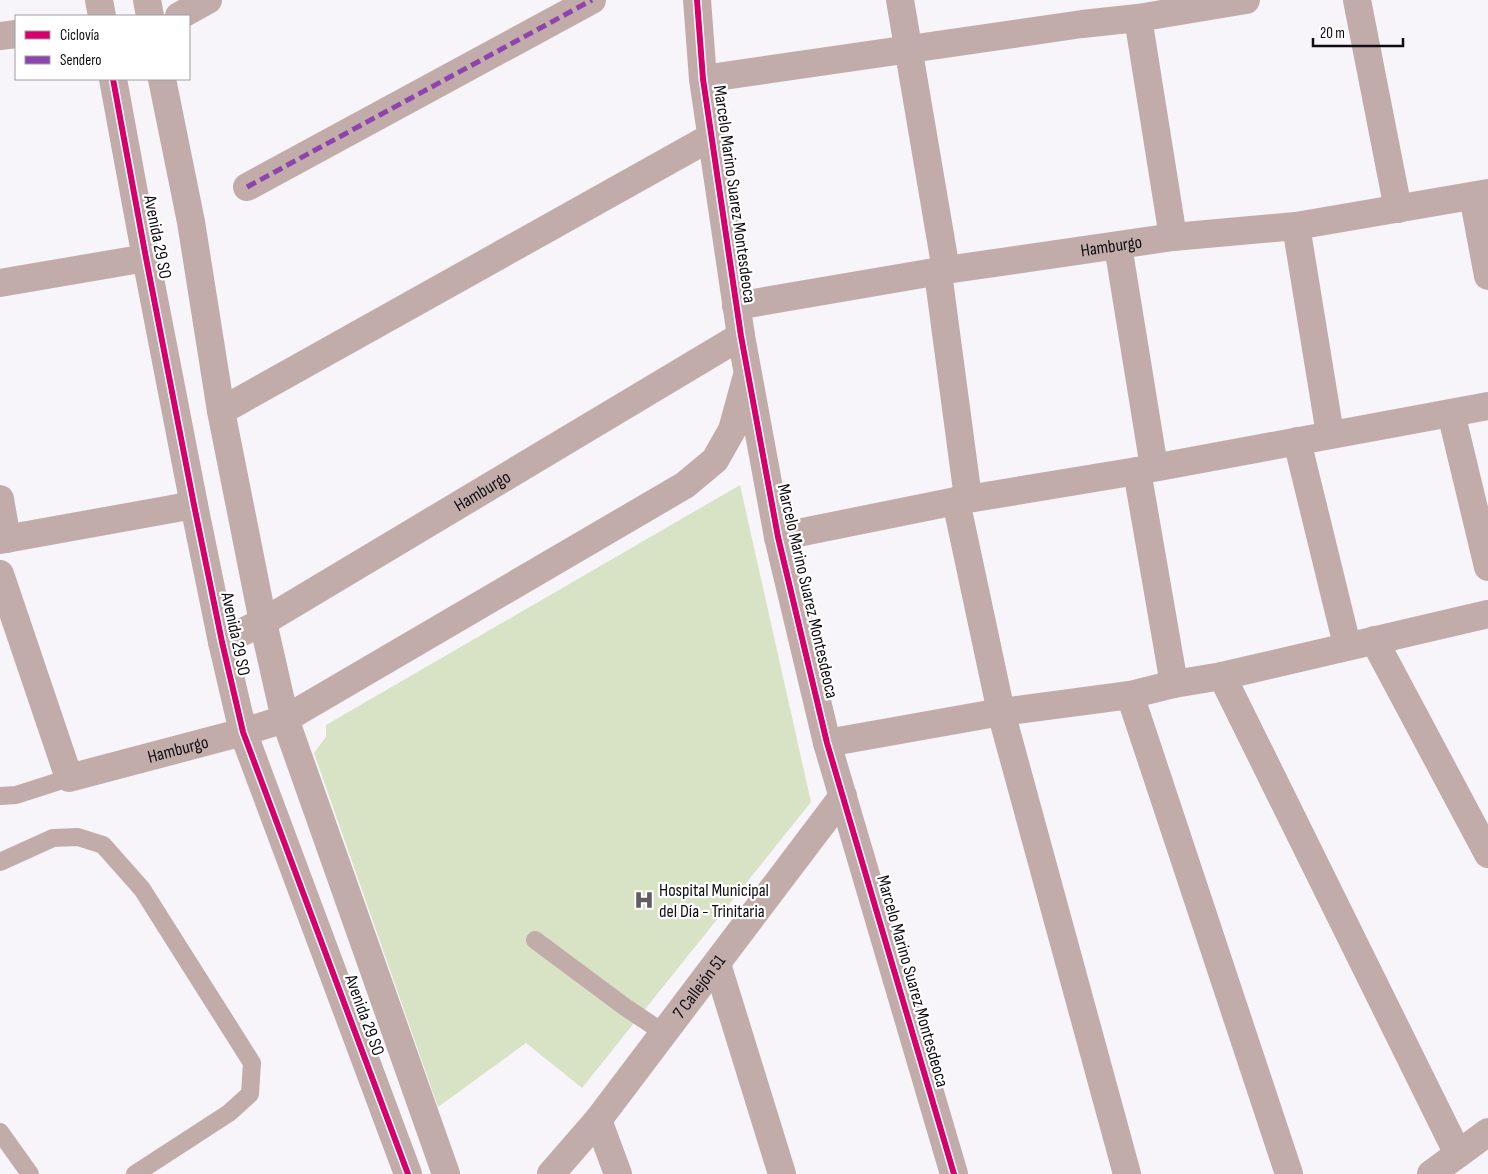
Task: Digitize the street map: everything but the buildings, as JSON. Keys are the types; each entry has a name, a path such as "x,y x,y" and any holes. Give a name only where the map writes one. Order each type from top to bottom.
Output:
{"street":[{"path":"99,0 102,15"},
{"path":"146,0 150,15"},
{"path":"181,15 208,0"},
{"path":"247,188 592,0"},
{"name":"Marcelo Marino Suarez Montesdeoca","path":"696,0 703,79 736,306 778,536 827,743 954,1174"},
{"path":"900,0 942,272 962,499 1001,712 1127,1174"},
{"path":"703,79 909,50 1080,12 1138,18 1246,0"},
{"path":"1357,0 1398,209"},
{"path":"1138,18 1172,237"},
{"path":"0,36 15,34"},
{"name":"Avenida 29 SO","path":"113,80 194,505 222,642 243,732 408,1174"},
{"name":"Avenida 29 SO","path":"162,80 191,222 221,412 284,719 446,1174"},
{"path":"221,412 711,137"},
{"path":"1481,195 1488,276"},
{"name":"Hamburgo","path":"736,306 1172,237 1296,226 1481,195"},
{"path":"1296,226 1330,434"},
{"path":"1118,246 1174,684"},
{"path":"0,283 146,258"},
{"name":"Hamburgo","path":"222,642 263,622 741,336"},
{"name":"Hamburgo","path":"69,778 243,732 284,719 686,485 715,460 732,430 748,374"},
{"path":"778,536 962,499 1146,469 1488,406"},
{"path":"1451,414 1488,567"},
{"path":"1297,441 1347,646"},
{"path":"0,499 4,539 194,505"},
{"path":"0,574 69,778"},
{"path":"827,743 1001,712 1130,694 1222,676 1374,640 1486,619"},
{"path":"1374,640 1488,854"},
{"path":"1222,676 1458,1154"},
{"path":"1130,694 1289,1174"},
{"name":"7 Callejón 51","path":"551,1174 598,1120 843,796"},
{"path":"717,964 782,1174"},
{"path":"598,1120 618,1174"},
{"path":"1431,1174 1488,1132"}],"lane":[{"path":"0,796 16,795 69,778"},
{"path":"0,862 52,838 78,837 103,845 142,889 252,1063 250,1094 229,1113 135,1174"},
{"path":"535,940 625,1007 664,1033"},
{"path":"0,1132 30,1174"}],"green space":[{"path":"740,485 811,802 582,1088 526,1043 438,1107 314,753 326,737 326,725"}],"marked path":[{"path":"247,187 592,0"}],"cycle path":[{"path":"697,0 703,79 741,336 778,537 827,743 954,1174"},
{"path":"113,80 194,505 222,642 243,732 408,1174"}],"place":[{"name":"Hospital Municipal del Día - Trinitaria","path":"644,900"}]}
